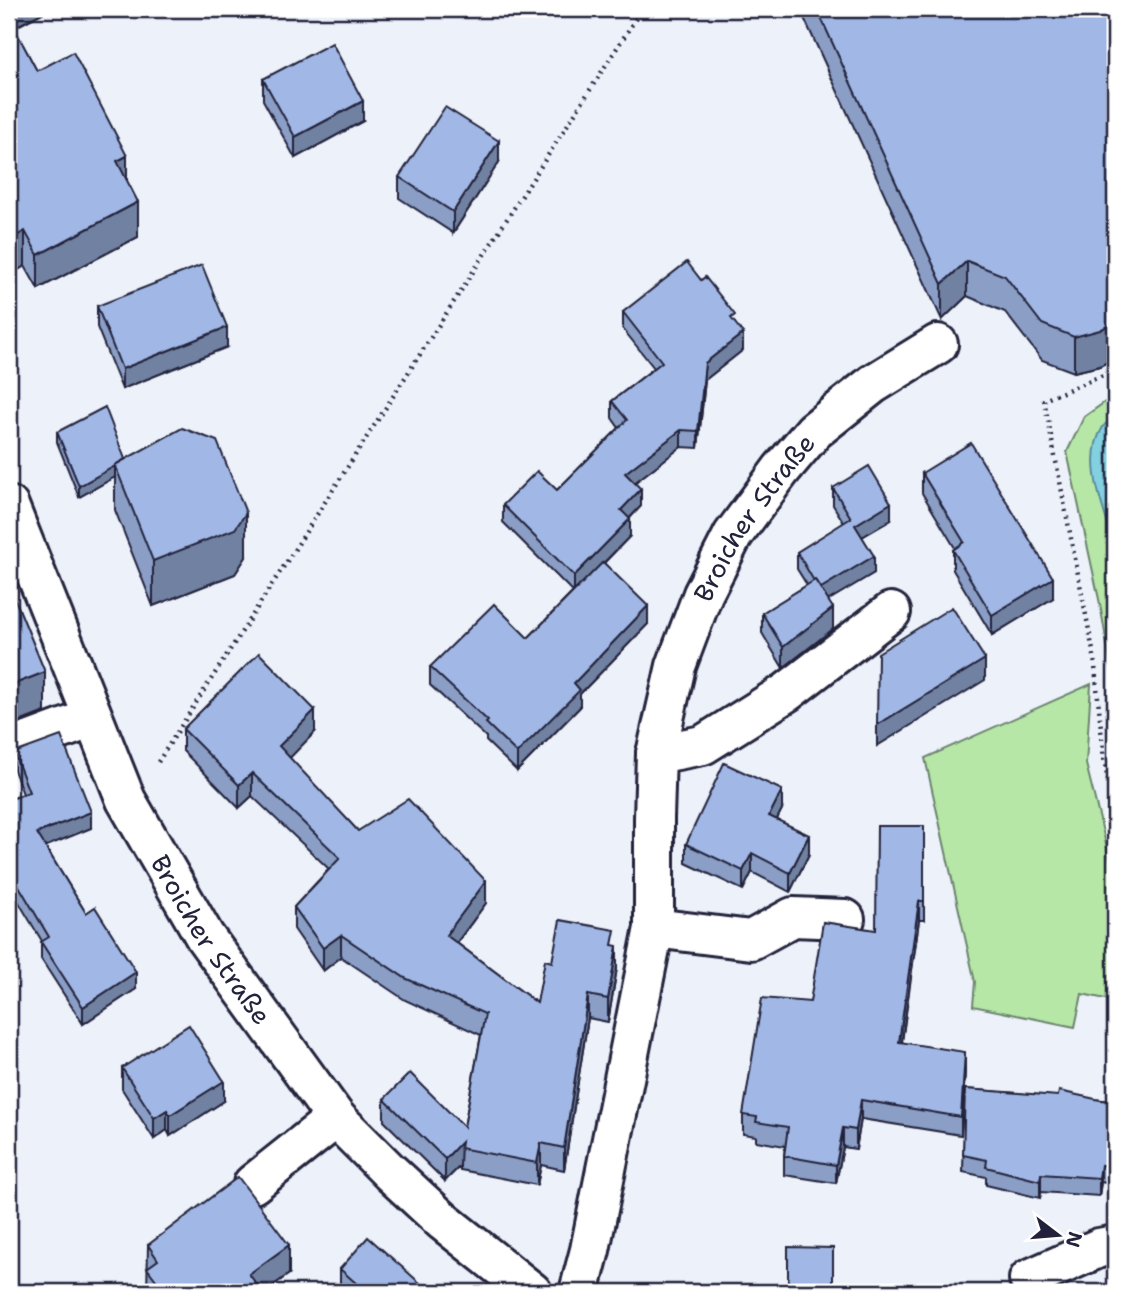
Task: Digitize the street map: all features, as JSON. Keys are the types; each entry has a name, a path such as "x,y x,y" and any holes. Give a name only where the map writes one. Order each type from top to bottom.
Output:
{"street":[{"name":"Broicher Straße","path":"579,1292 593,1237 654,928 656,754 676,666 703,594 733,535 814,431 873,384 938,344"},
{"name":"Broicher Straße","path":"9,506 126,800 205,937 336,1118 444,1222 531,1292"},
{"path":"656,754 703,745 787,692 891,612"},
{"path":"9,750 92,718"},
{"path":"654,928 751,940 793,917 845,919"},
{"path":"253,1184 336,1118"},
{"path":"1029,1279 1099,1248 1115,1245"}],"path":[{"path":"126,800 158,764 642,9"},
{"path":"1115,370 1044,400 1094,656 1104,761 1115,815"}],"green space":[{"path":"1115,395 1115,415 1103,427 1100,497 1115,546 1115,691 1100,604 1067,452 1084,417"},
{"path":"1091,684 1086,764 1110,860 1115,867 1115,1001 1082,994 1075,1027 973,1006 975,982 925,758"}],"water":[{"path":"1115,415 1115,546 1097,486 1094,455 1103,427"}],"building":[{"path":"817,9 1106,9 1115,33 1115,322 1100,330 1074,337 1042,324 1005,276 967,261 942,284"},
{"path":"9,18 37,71 73,52 127,156 117,161 138,202 38,255 25,231 16,236 9,223"},
{"path":"332,43 363,101 295,137 263,79"},
{"path":"445,107 499,141 453,212 399,177"},
{"path":"687,262 701,280 705,277 735,315 731,318 743,333 705,363 698,431 681,430 625,473 641,489 621,510 630,519 574,576 503,505 537,471 557,490 627,420 612,401 662,362 623,312"},
{"path":"202,265 227,327 122,369 97,306"},
{"path":"105,407 125,459 79,486 57,432"},
{"path":"182,428 217,441 246,513 235,529 153,561 115,465"},
{"path":"971,443 1053,578 992,615 953,550 964,542 922,473"},
{"path":"869,466 891,503 855,525 874,556 821,588 797,552 851,518 833,488"},
{"path":"603,562 648,606 574,683 580,690 517,753 486,723 488,721 430,667 494,604 528,638"},
{"path":"815,580 833,608 783,647 762,613"},
{"path":"9,588 45,672 9,686"},
{"path":"952,607 985,659 877,725 878,653"},
{"path":"259,653 315,710 279,746 358,831 408,799 486,881 446,935 537,1003 545,960 552,962 560,920 615,930 612,945 617,946 608,999 588,995 564,1148 541,1143 537,1163 460,1148 461,1142 445,1159 384,1099 410,1073 464,1127 485,1014 405,978 341,935 323,948 294,907 340,858 252,773 239,785 183,729"},
{"path":"61,736 91,812 37,833 86,913 95,907 136,972 83,1007 41,942 49,937 9,869 9,800 29,792 14,753"},
{"path":"724,763 782,790 769,816 809,835 790,873 752,853 743,871 686,844"},
{"path":"877,826 924,826 924,901 919,901 899,1042 965,1052 961,1117 861,1100 856,1130 843,1128 836,1165 784,1156 788,1127 756,1122 757,1117 743,1115 762,998 810,1002 823,922 876,930"},
{"path":"189,1025 224,1081 170,1115 167,1110 154,1118 122,1068"},
{"path":"965,1089 1058,1096 1059,1091 1115,1101 1115,1167 1101,1165 1099,1178 1041,1174 1040,1181 986,1167 987,1160 963,1155"},
{"path":"238,1177 289,1245 249,1274 260,1289 255,1292 165,1292 147,1268 158,1260 148,1245"},
{"path":"368,1237 430,1292 366,1292 340,1269"},
{"path":"788,1247 833,1248 833,1292 788,1292"}]}
